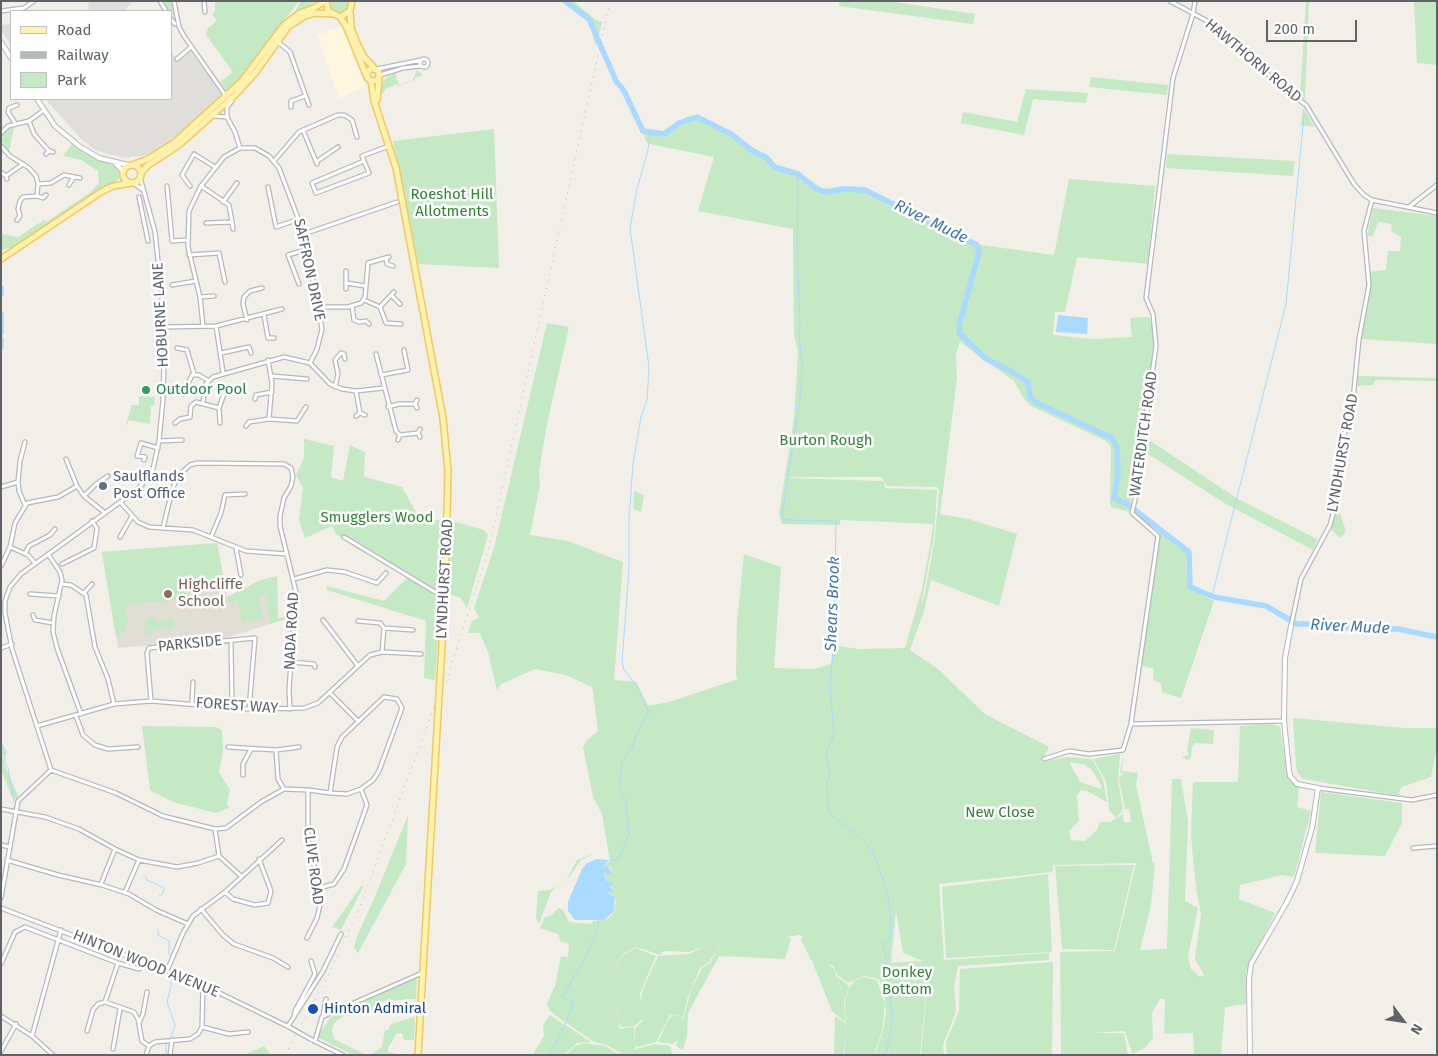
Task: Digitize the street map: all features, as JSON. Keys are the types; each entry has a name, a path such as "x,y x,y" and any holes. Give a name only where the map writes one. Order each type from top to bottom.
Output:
{"main road":[{"path":"326,1 326,8 331,14"},
{"path":"2,260 20,245 113,186 130,165 148,160 175,142 226,97 247,75 284,25 300,13 326,1"},
{"path":"354,2 350,11 351,28 356,44 375,69 379,77 369,79 368,71 375,69"},
{"path":"113,186 132,183 147,166 179,145 214,116 256,72 288,27 305,16 315,13 331,14 340,17 350,11"},
{"name":"LYNDHURST ROAD","path":"340,17 346,26 369,79 390,146 445,429 449,509 418,1055"},
{"name":"LYNDHURST ROAD","path":"378,110 379,77"},
{"path":"130,165 138,167 140,175"},
{"path":"123,173 132,183"}],"street":[{"path":"1,11 24,8 34,1"},
{"path":"204,1 205,12"},
{"name":"HAWTHORN ROAD","path":"1170,1 1209,22 1289,93 1306,104 1354,184 1372,200"},
{"path":"1193,14 1195,1"},
{"path":"175,2 179,27 226,97"},
{"name":"WATERDITCH ROAD","path":"1131,724 1158,536 1132,513 1137,491 1139,448 1146,418 1156,346 1153,314 1146,298 1173,78 1193,14"},
{"path":"172,18 177,16"},
{"path":"172,20 175,24"},
{"path":"277,41 290,52 309,105"},
{"path":"2,43 10,56"},
{"path":"177,58 191,46"},
{"path":"375,69 421,60 426,60 428,64 425,67 403,68 379,77"},
{"path":"421,60 421,66"},
{"path":"235,95 227,108 227,116 240,148"},
{"path":"291,107 291,101 306,96"},
{"path":"38,100 63,134 79,146 92,155 114,163 130,165"},
{"path":"15,123 8,112 9,108 17,105"},
{"path":"1,133 8,126 29,120 44,110"},
{"path":"203,326 200,297 188,240 189,211 201,186 215,167 228,153 240,148 258,149 274,161 295,135 302,130 335,116 344,115 352,120 357,137"},
{"path":"214,116 227,116"},
{"path":"29,120 34,134 49,152"},
{"path":"302,130 316,163 338,146"},
{"path":"1,146 10,156 36,176 38,184 37,196"},
{"path":"364,161 312,183 316,193 368,172 364,161 362,156 390,146"},
{"path":"190,186 182,175 194,154 215,167"},
{"name":"SAFFRON DRIVE","path":"274,161 304,234 319,307 322,332 310,363"},
{"path":"114,163 123,173"},
{"path":"2,173 6,178 22,164"},
{"path":"38,184 51,184 64,175 80,178"},
{"name":"HOBURNE LANE","path":"51,770 12,644 5,613 7,595 17,578 92,521 131,495 142,485 153,469 158,448 163,400 165,327 155,232 140,175"},
{"path":"69,185 73,178"},
{"path":"132,183 144,190"},
{"path":"223,202 237,183"},
{"path":"167,186 170,241 188,240"},
{"path":"201,186 230,207 233,229"},
{"path":"1409,207 1437,186"},
{"path":"268,187 274,228 299,219"},
{"path":"17,220 20,216 18,207 23,198 37,196 37,198 43,198 46,195"},
{"path":"139,197 148,241"},
{"path":"1372,200 1437,213"},
{"name":"LYNDHURST ROAD","path":"1318,788 1297,784 1290,776 1284,721 1285,658 1301,579 1330,524 1338,495 1347,413 1353,400 1359,339 1369,284 1364,231 1372,200"},
{"path":"304,234 397,202"},
{"path":"20,216 24,217"},
{"path":"206,223 232,222"},
{"path":"147,235 155,232"},
{"path":"282,257 308,249"},
{"path":"190,255 221,252 225,282"},
{"path":"288,255 298,284"},
{"path":"364,300 368,263 365,258"},
{"path":"368,263 388,258 387,264 393,266"},
{"path":"346,271 346,290"},
{"path":"172,285 196,281"},
{"path":"347,283 365,286"},
{"path":"247,320 243,304 244,297 250,291 262,288"},
{"path":"380,307 393,294 400,304"},
{"path":"200,297 214,296"},
{"path":"319,307 352,306 364,300"},
{"path":"364,300 380,307 386,323 401,324"},
{"path":"352,306 354,320 359,322 367,321"},
{"path":"165,327 216,326 247,320 282,309"},
{"path":"264,315 268,338 274,338"},
{"path":"216,326 223,372"},
{"path":"221,353 249,347 251,353"},
{"path":"177,348 187,350 194,374 209,381"},
{"path":"381,375 408,370 404,350"},
{"path":"335,387 338,374 335,360 341,353 344,354 345,359"},
{"path":"376,354 388,407 400,435 398,440"},
{"path":"405,355 410,354"},
{"path":"203,402 205,388 209,381 223,372 241,370 268,360 284,357 310,363 335,387 356,391 383,388"},
{"path":"268,360 272,376 269,419"},
{"path":"183,394 185,384 194,374"},
{"path":"272,376 302,377 306,379"},
{"path":"220,423 219,408 225,391"},
{"path":"356,391 360,414"},
{"path":"254,396 272,392"},
{"path":"175,424 180,419 190,416 192,404 203,402 219,408"},
{"path":"388,407 399,404 416,404"},
{"path":"246,426 249,422 269,419 297,421 302,416 300,410 306,407"},
{"path":"356,416 360,414 365,415"},
{"path":"400,435 419,435 420,428"},
{"path":"159,441 182,440"},
{"path":"25,442 20,461 18,482 19,491 25,505"},
{"path":"144,460 144,457 137,456 141,443 158,448"},
{"path":"66,459 77,486 84,496 105,513"},
{"name":"NADA ROAD","path":"163,528 172,490 178,476 190,465 197,463 284,464 291,468 293,477 291,486 284,498 280,516 280,526 294,579 296,601 289,690 290,710"},
{"path":"84,496 96,484 108,476"},
{"path":"137,476 142,485"},
{"path":"1,487 18,482"},
{"path":"1,566 10,548 15,523 25,505 58,497 77,486"},
{"path":"211,537 221,513 225,496 245,494"},
{"path":"121,503 132,516 149,527 193,530 236,548 255,552 287,554"},
{"path":"120,537 132,516"},
{"path":"62,564 94,548 97,528 92,521"},
{"path":"25,554 29,546 50,535 55,528"},
{"path":"344,537 435,592 445,593"},
{"path":"10,548 25,554 36,563"},
{"path":"236,548 241,575"},
{"path":"48,554 60,572 62,584 53,623 57,648 81,714"},
{"path":"294,579 327,570 345,572 377,583 386,573"},
{"path":"62,584 71,585 84,593 90,610 95,648 108,679 114,704"},
{"path":"84,593 92,584"},
{"path":"30,594 59,596"},
{"path":"33,615 34,620 53,623"},
{"path":"323,620 358,666"},
{"path":"358,621 380,623 384,628 382,652 421,654"},
{"path":"384,628 414,630"},
{"name":"PARKSIDE","path":"151,701 146,653 149,648 255,638 249,709"},
{"path":"231,640 232,707"},
{"path":"1,648 12,644"},
{"name":"FOREST WAY","path":"37,726 114,704 151,701 249,709 290,710 318,703 370,655 382,652"},
{"path":"291,662 315,664"},
{"path":"192,703 193,682"},
{"path":"330,693 358,721"},
{"path":"1,898 18,801 22,795 51,770 116,793 163,816 216,829 230,826 261,802 284,790 308,790 330,793 348,794 362,789 373,780 379,771 402,708 397,699 384,697 339,742 330,793"},
{"path":"76,716 83,735 95,745 108,749 138,747"},
{"path":"1044,759 1069,752 1089,754 1123,750 1131,724 1284,721"},
{"path":"228,747 276,750 299,747"},
{"path":"243,775 243,764 251,749"},
{"path":"276,750 278,779 284,790"},
{"path":"1250,1055 1249,979 1251,964 1297,881 1312,828 1318,788 1412,800 1437,795"},
{"path":"319,888 334,884 344,869 366,805 362,789"},
{"name":"CLIVE ROAD","path":"307,938 317,918 319,888 308,838 308,790"},
{"path":"1,809 45,817 79,829 115,849 140,860 177,867 219,856"},
{"path":"216,829 219,856 241,876"},
{"path":"167,970 188,924 201,909 225,892 282,840"},
{"path":"1,845 10,847"},
{"path":"1413,848 1437,846"},
{"path":"101,884 115,849"},
{"path":"225,892 233,899 255,905 268,903 271,891 259,859"},
{"path":"7,860 58,876 101,884 125,892 188,924"},
{"path":"125,892 140,860"},
{"name":"HINTON WOOD AVENUE","path":"1,908 203,985 343,1055"},
{"path":"201,909 223,935 234,944 273,958 288,967"},
{"path":"1,964 3,954 15,932 21,927 139,970"},
{"path":"32,1036 61,930"},
{"path":"290,1027 342,934"},
{"path":"294,1017 295,1011 315,974 310,961"},
{"path":"105,1002 118,963"},
{"path":"322,1017 422,973"},
{"path":"146,1055 148,1048 157,1041 194,1038 202,1027 203,985"},
{"path":"138,1023 143,1014 146,992"},
{"path":"313,1040 327,1000"},
{"path":"87,1031 93,1010 98,1004 105,1002 134,1012 142,1041 148,1048"},
{"path":"113,1049 120,1008"},
{"path":"1,1016 32,1036 53,1055"},
{"path":"1,1051 16,1024"},
{"path":"202,1027 229,1034 248,1032"},
{"path":"170,1055 172,1040"}],"shaded area":[{"path":"88,1 134,1 124,10 89,10"},
{"path":"10,24 10,44 1,30 1,25"},
{"path":"343,26 365,87 339,98 317,35"},
{"path":"189,49 220,91 221,96 180,133 146,155 125,158 97,151 83,141 46,100 172,100 172,54 178,59"},
{"name":"Highcliffe School","path":"217,543 227,597 261,580 277,576 278,619 292,614 292,617 226,638 118,648 102,552"}],"green space":[{"path":"161,1 172,1 174,15 172,15 172,10 166,10"},
{"path":"215,1 299,1 243,75 226,91 220,82 233,72 206,35 208,28 217,21 212,14 215,12"},
{"path":"301,1 318,1 294,13"},
{"path":"328,1 350,1 349,10 339,15 330,10"},
{"path":"561,1 573,1 596,20 602,22 596,46 588,20"},
{"path":"840,1 889,1 975,14 973,24 839,6"},
{"path":"1306,1 1309,1 1305,100 1307,103 1300,98"},
{"path":"1414,1 1437,1 1437,65 1417,63"},
{"path":"417,70 423,75 415,78 415,80 398,86 397,84 385,89 381,95 383,82 387,77 395,73 399,85 413,80"},
{"path":"1091,77 1168,85 1167,95 1089,87"},
{"path":"1026,89 1088,93 1086,103 1033,99 1024,135 961,123 963,112 1017,122"},
{"path":"1303,108 1308,116 1315,127 1301,125"},
{"path":"698,115 733,132 747,145 766,154 777,165 800,173 821,188 864,187 981,245 1054,255 1069,179 1155,186 1148,264 1077,257 1065,312 1055,312 1053,335 1091,339 1132,337 1130,318 1149,317 1154,331 1152,364 1129,512 1111,507 1111,447 1106,441 1031,406 1024,399 1014,381 960,342 956,353 957,378 940,514 969,519 1017,534 999,606 931,580 924,611 910,650 938,669 985,714 1049,747 1041,762 1068,757 1092,759 1103,779 1107,802 1087,791 1080,790 1077,796 1079,821 1069,831 1071,840 1085,841 1097,830 1100,822 1110,822 1123,814 1124,822 1131,822 1129,809 1125,809 1119,780 1123,774 1120,772 1123,754 1122,771 1138,773 1136,785 1153,863 1155,863 1151,905 1140,950 1167,949 1172,779 1181,779 1188,821 1185,901 1198,908 1188,957 1191,969 1200,977 1204,975 1195,959 1201,914 1196,889 1191,836 1193,782 1238,782 1240,726 1272,724 1280,727 1288,778 1299,787 1297,807 1311,811 1294,877 1282,875 1240,885 1239,899 1275,913 1246,971 1246,1004 1225,1007 1221,1055 1194,1055 1193,1033 1164,1034 1165,999 1160,999 1152,1013 1153,1038 1145,1048 1132,1054 1125,1031 1089,1033 1124,1033 1128,1055 1061,1055 1060,952 1115,951 1136,863 1053,865 1053,872 939,884 944,960 1049,953 1049,960 958,966 954,986 956,1012 943,1045 944,1055 921,1055 929,963 920,1055 888,1055 889,1048 887,1055 875,1055 883,1031 886,1012 885,999 879,979 864,976 848,983 837,975 833,966 827,964 834,969 836,976 849,986 844,1003 845,1022 832,1011 812,961 814,960 811,960 801,940 803,937 799,935 787,937 791,939 785,959 719,956 688,1013 687,1036 683,1050 676,1046 691,990 702,968 710,963 722,943 709,962 700,968 688,996 683,1017 670,1015 656,1042 638,1047 635,1046 635,1029 642,1021 643,1013 642,1019 635,1026 621,1027 617,1001 619,1027 620,1029 634,1027 635,1049 621,1053 607,1045 594,1042 565,1022 567,1018 564,1022 549,1010 547,1003 555,986 561,956 568,957 569,943 561,942 558,934 540,928 545,917 550,916 559,908 563,910 569,922 591,924 593,921 604,920 610,917 616,902 615,897 608,892 613,890 603,873 605,871 612,874 610,867 602,868 610,861 602,814 593,797 583,747 586,741 598,731 592,687 566,675 535,669 501,684 497,690 488,652 480,633 468,633 472,621 479,618 474,608 494,548 547,323 569,327 547,424 539,471 540,485 530,535 568,541 623,562 614,680 636,682 648,706 669,702 738,679 736,676 737,621 744,554 781,567 774,668 815,669 831,664 833,645 858,649 905,648 922,589 931,540 933,524 840,520 840,525 782,524 779,514 794,419 798,353 794,334 793,229 698,211 714,157 654,145 646,142 643,131 663,131 687,117","holes":["881,477 884,481 788,478","884,481 887,486 936,487 939,490 935,538 921,606 934,536 937,490 885,488","1069,762 1083,764 1091,769 1101,785 1101,789 1080,782","896,911 903,953 923,961 891,963","704,946 690,954 658,956 643,989 641,1001 640,993 656,956 636,948 623,955 615,967 613,977 615,966 623,954 636,947 660,955 664,951 689,952"]},
{"path":"11,126 14,126 9,152 2,141 4,133"},
{"name":"Roeshot Hill Allotments","path":"494,129 499,268 418,264 393,141"},
{"path":"72,144 94,158 115,166 121,171 121,176 114,183 13,247 1,250 1,218 2,234 18,237 44,220 46,222 91,192 99,183 98,171 81,160 63,156"},
{"path":"1167,154 1295,161 1293,176 1166,168"},
{"path":"1373,208 1437,216 1437,344 1361,339 1371,286 1369,272 1386,270 1388,251 1400,251 1401,237 1391,231 1392,224 1378,222 1373,236 1367,236"},
{"path":"1357,376 1437,378 1437,381 1375,380 1373,385 1356,386"},
{"path":"139,396 155,397 154,406 151,406 150,424 129,420 125,427 132,405 139,405"},
{"path":"1146,438 1238,499 1317,539 1313,550 1226,504 1142,450"},
{"name":"Smugglers Wood","path":"304,439 334,446 331,477 343,481 350,445 365,452 364,477 402,487 419,518 446,521 435,680 424,678 426,621 327,590 327,586 384,601 409,576 357,549 336,534 332,526 305,538 299,520 303,488 296,475 304,458"},
{"path":"634,491 644,495 641,512 633,509"},
{"path":"1338,508 1346,531 1341,538 1330,529"},
{"path":"452,521 484,530 488,535 467,608 461,598 449,594"},
{"path":"1160,533 1187,553 1188,588 1214,601 1181,698 1162,692 1161,683 1153,680 1154,669 1140,665"},
{"path":"217,543 226,591 215,593 214,587 182,594 179,600 125,604 128,622 122,635 116,636 102,552"},
{"path":"277,576 278,619 292,614 292,617 270,624 266,595 259,596 263,619 242,623 238,600 228,602 227,597 261,580"},
{"path":"156,617 156,621 173,618 173,627 152,630 153,634 148,635 144,631 146,618"},
{"path":"1293,718 1404,728 1437,728 1437,746 1431,777 1401,787 1399,793 1402,796 1303,779 1297,772"},
{"path":"142,726 216,727 222,730 223,751 219,772 230,790 227,803 229,808 216,813 173,802 150,790"},
{"path":"1191,728 1214,730 1213,744 1195,743 1192,746 1191,758 1188,760 1182,757 1189,754 1187,750"},
{"path":"1,742 6,751 3,757 4,764 19,798 17,800 12,797 1,770"},
{"path":"1120,754 1118,780 1123,809 1116,818 1109,810 1106,781 1093,759"},
{"path":"1321,792 1402,803 1402,823 1385,856 1315,853"},
{"path":"408,815 406,864 358,953 354,948 357,936"},
{"path":"595,853 581,860 566,881 577,860"},
{"path":"1134,865 1114,950 1062,949 1055,866"},
{"path":"1048,874 1052,952 946,958 942,887"},
{"path":"566,881 551,892 539,924 536,918 538,891 550,890"},
{"path":"362,885 363,887 341,930 332,927"},
{"path":"1053,962 1052,1055 947,1055 946,1042 959,1011 960,969"},
{"path":"417,977 416,999 379,1001 376,1007 361,1014 344,1016 334,1023 332,1030 334,1039 366,1055 353,1055 317,1037 330,1018 345,1008"},
{"path":"864,977 877,980 885,1004 882,1031 874,1055 844,1055 846,1034 843,1055 834,1055 835,1016 845,1023 846,1033 845,1004 848,990 854,981"},
{"path":"550,1015 563,1024 561,1029 564,1024 591,1042 577,1043 564,1055 533,1055 544,1036 543,1025"},
{"path":"675,1015 683,1018 678,1040 673,1044 658,1042 667,1022"},
{"path":"415,1017 414,1040 404,1040 402,1033 397,1033 388,1048 388,1052 400,1055 370,1055 382,1047 385,1030 388,1030 391,1024"},
{"path":"584,1043 605,1046 618,1054 654,1044 670,1046 672,1055 566,1055 575,1046"},
{"path":"264,1046 271,1055 245,1055 246,1054"}],"water":[{"path":"1058,315 1088,318 1087,334 1056,332"},
{"path":"596,859 609,860 602,868 608,866 612,874 603,873 607,881 613,883 610,887 613,891 608,893 615,897 614,911 604,920 575,920 568,911 568,902 582,869 586,864"}],"waterway":[{"name":"River Mude","path":"565,1 589,19 616,81 624,91 643,131 664,134 679,123 697,117 731,134 753,151 767,158 774,167 798,174 815,188 825,192 843,189 865,190 977,245 979,252 960,322 959,333 986,359 1028,382 1030,397 1037,403 1112,438 1117,448 1118,474 1114,498 1127,504 1189,552 1190,587 1214,597 1266,606 1297,624 1325,624 1358,629 1398,629 1437,637"},
{"path":"1212,596 1286,304 1304,115"},
{"path":"610,861 618,859 629,834 626,802 619,788 622,762 632,748 638,731 649,712 637,686 624,670 622,662 629,569 629,518 633,464 641,417 647,400 649,367 630,228 637,189 648,150 650,133"},
{"name":"Shears Brook","path":"798,174 797,252 799,334 802,363 801,391 782,517 784,520 836,521 834,642 830,686 834,735 826,754 830,776 827,783 828,808 830,814 863,840 872,850 887,890 891,916 890,940 884,943 883,952 886,954 886,970 893,1018 886,1055"},
{"path":"1,288 1,294"},
{"path":"1,314 1,333"},
{"path":"1,339 1,347"},
{"path":"1,743 6,751 4,762 8,768 14,802"},
{"path":"145,876 147,880 164,888 163,893 159,896"},
{"path":"547,1055 555,1045 572,1008 573,1001 563,998 563,996 584,960 598,929 598,920"},
{"path":"158,929 158,935 169,941 169,955"},
{"path":"171,975 171,986 167,1002 175,1025 171,1037"},
{"path":"166,1043 166,1055"}],"railway":[{"path":"446,682 489,548 610,1"},
{"path":"285,1055 325,982 359,909 435,705"}],"place":[{"name":"Outdoor Pool","path":"146,390"},
{"name":"Saulflands Post Office","path":"103,486"},
{"name":"Highcliffe School","path":"168,594"},
{"name":"Hinton Admiral","path":"313,1009"}],"park label":[{"name":"Burton Rough","path":"826,441"},
{"name":"New Close","path":"1000,813"},
{"name":"Donkey Bottom","path":"907,982"}]}
